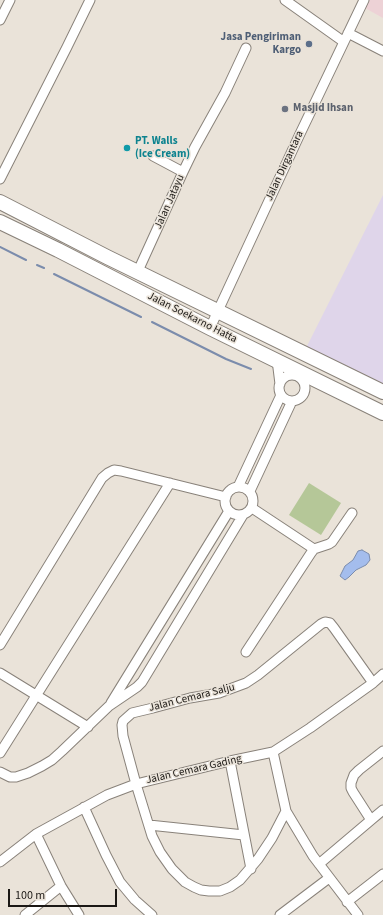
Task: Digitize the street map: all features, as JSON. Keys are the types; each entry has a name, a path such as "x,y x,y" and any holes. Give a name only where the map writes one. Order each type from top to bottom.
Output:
{"main road":[{"name":"Jalan Soekarno Hatta","path":"0,202 107,257 383,392"},
{"name":"Jalan Soekarno Hatta","path":"0,222 383,413"}],"street":[{"path":"0,20 10,0"},
{"path":"0,179 90,0"},
{"path":"285,0 344,42"},
{"name":"Jalan Dirgantara","path":"210,328 364,0"},
{"path":"348,32 383,51"},
{"name":"Jalan Jatayu","path":"138,271 195,147 225,93 246,48"},
{"path":"153,156 183,172"},
{"path":"238,487 281,395 277,360"},
{"path":"280,384 288,376 292,375 300,377 306,388 303,396"},
{"path":"281,395 286,400 298,400 321,382"},
{"path":"250,491 292,401"},
{"path":"0,645 102,478 108,473 114,470 121,471 226,497"},
{"path":"0,753 170,483"},
{"path":"238,487 246,488 250,491 254,499 254,504 247,514 235,515 229,511 225,504 226,497 230,490 238,487"},
{"path":"252,508 314,549"},
{"path":"109,706 229,511"},
{"path":"246,652 309,555 314,549 332,542 352,513"},
{"path":"0,772 10,777 16,777 28,774 52,760 109,706 137,687 144,679 243,515"},
{"name":"Jalan Cemara Salju","path":"136,784 122,730 123,721 129,714 190,698 219,693 246,683 325,622 330,623 373,683"},
{"path":"0,673 88,727"},
{"name":"Jalan Cemara Gading","path":"0,862 36,834 107,795 136,784 273,752 310,728 373,683 383,674"},
{"path":"371,820 353,792 351,784 354,775 383,751"},
{"path":"273,752 286,811 318,864 358,915"},
{"path":"230,761 251,869"},
{"path":"136,784 152,836 160,852 172,869 185,882 201,890 220,891 240,880 251,869 272,838 286,811"},
{"path":"84,807 120,882 138,903 152,915"},
{"path":"318,864 383,810"},
{"path":"149,825 244,835"},
{"path":"36,834 61,886 79,915"},
{"path":"348,902 383,874"},
{"path":"280,915 329,878"},
{"path":"25,915 61,886"}],"shaded area":[{"path":"368,0 383,0 383,18 365,8"},
{"path":"383,195 383,389 305,350"}],"green space":[{"path":"309,483 341,503 321,535 289,515"}],"water":[{"path":"362,550 369,554 370,560 366,565 356,570 345,580 340,576 345,566 353,560 358,551"}],"waterway":[{"path":"0,247 26,260"},
{"path":"37,265 44,268"},
{"path":"54,274 141,317"},
{"path":"152,322 226,359 251,369"}],"place":[{"name":"Jasa Pengiriman Kargo","path":"309,44"},
{"name":"Masjid Ihsan","path":"285,109"},
{"name":"PT. Walls (Ice Cream)","path":"127,148"}]}
